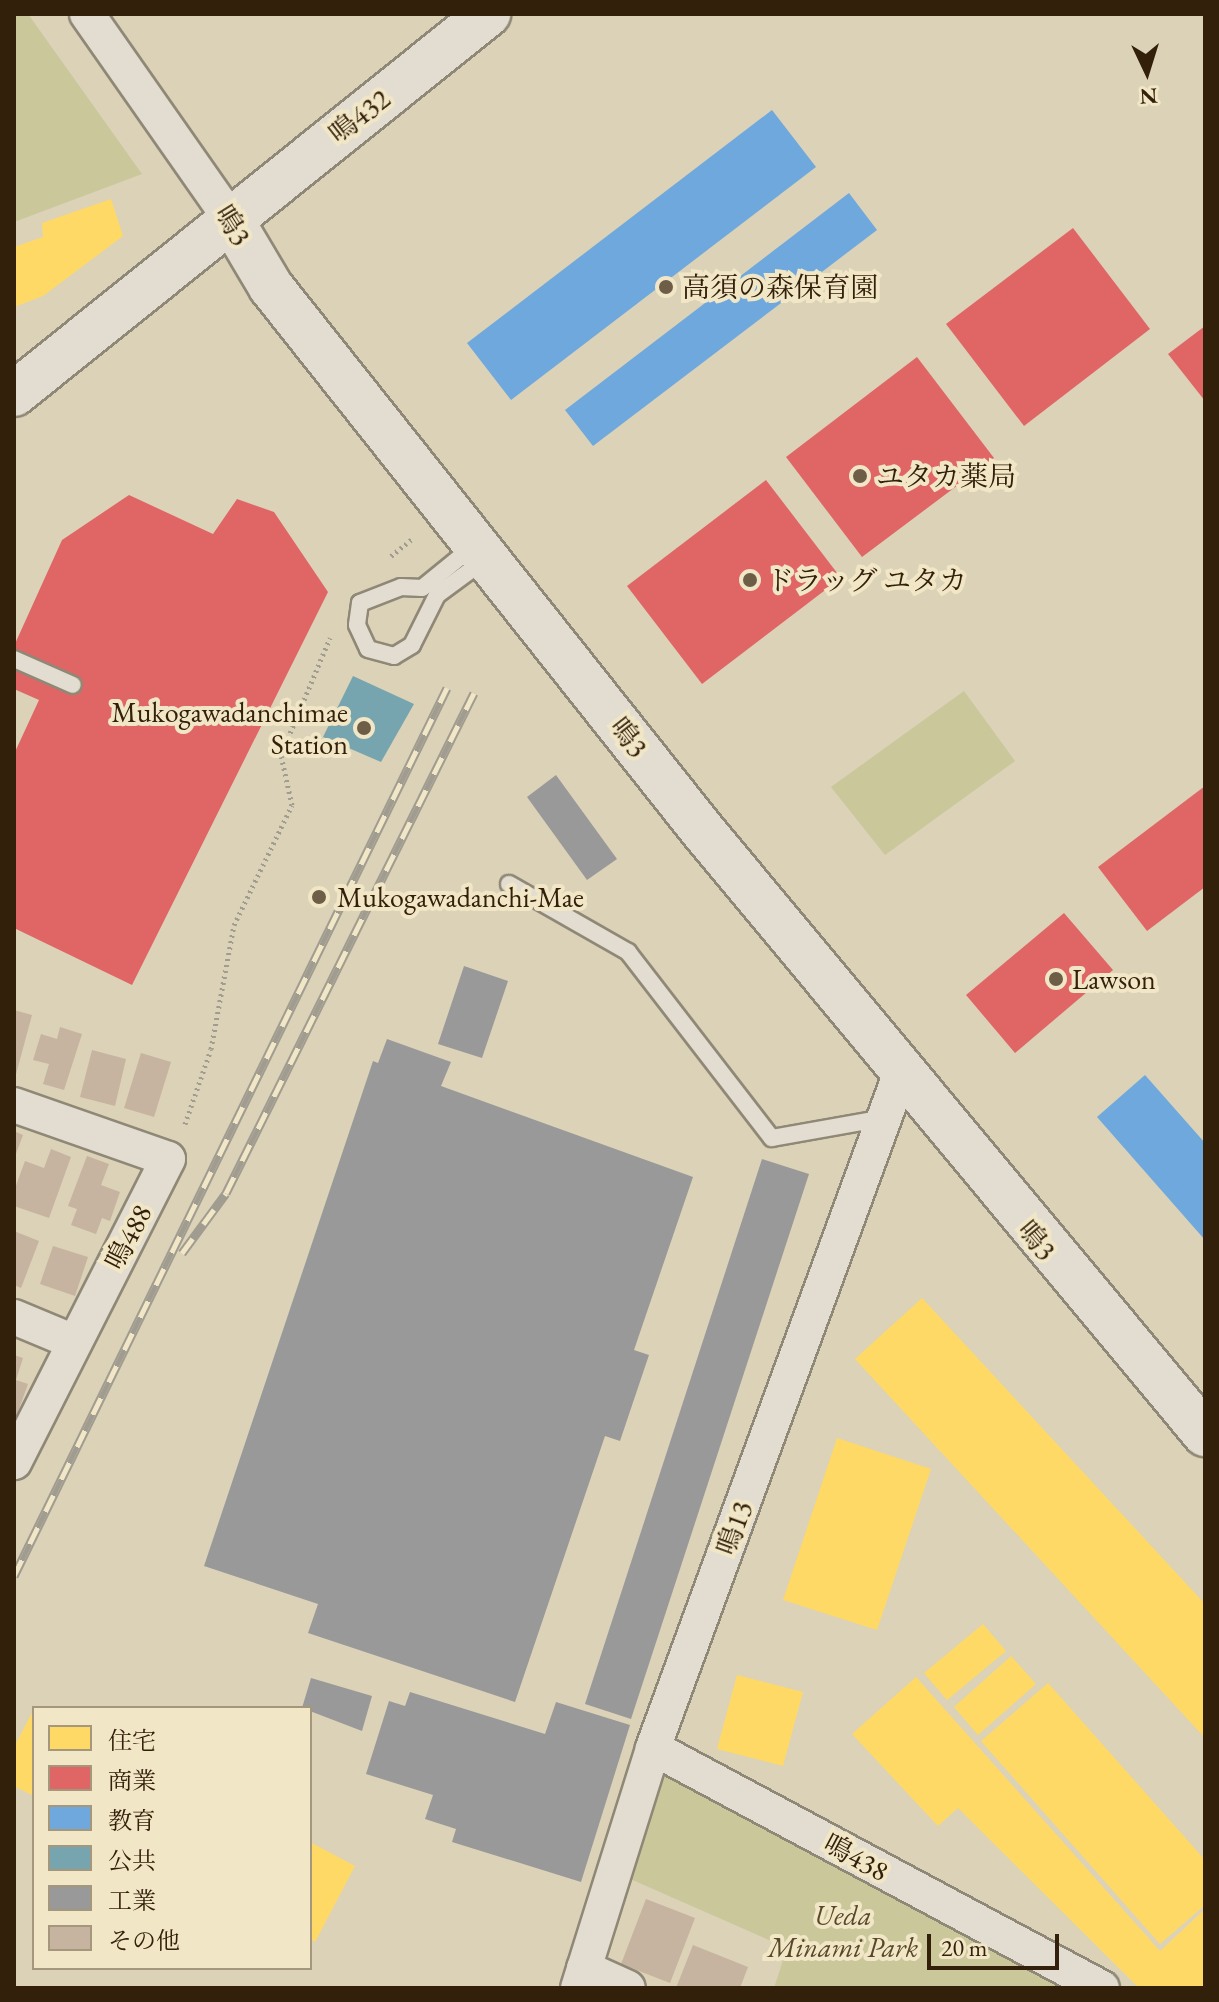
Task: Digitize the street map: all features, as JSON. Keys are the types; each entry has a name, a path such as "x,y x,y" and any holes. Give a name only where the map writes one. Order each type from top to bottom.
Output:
{"street":[{"name":"鳴3","path":"87,14 230,218 271,287 901,1072 1205,1434"},
{"name":"鳴432","path":"14,394 488,14"},
{"name":"鳴13","path":"581,1978 653,1748 901,1072"},
{"path":"14,1105 168,1159"},
{"name":"鳴488","path":"14,1462 168,1159"},
{"path":"14,1317 74,1342"},
{"name":"鳴438","path":"653,1748 1102,1988"},
{"path":"581,1978 628,1988"}],"lane":[{"path":"482,551 437,595 412,645 394,656 368,649 357,625 360,603 401,587 422,588 482,551"},
{"path":"14,659 73,685"},
{"path":"509,884 628,952 772,1138 884,1118"}],"path":[{"path":"384,564 413,539 405,529"},
{"path":"168,1159 211,1049 234,925 292,805 281,755 338,622"}],"green space":[{"path":"14,14 28,14 142,174 14,222"},
{"path":"964,691 1015,761 885,855 831,787"},
{"name":"Ueda Minami Park","path":"661,1768 1068,1988 774,1988 787,1948 628,1878"}],"building: 住宅":[{"path":"111,199 123,236 43,296 14,307 14,247 43,237 42,223"},
{"path":"922,1298 1205,1604 1205,1738 855,1359"},
{"path":"837,1438 931,1469 877,1630 783,1600"},
{"path":"983,1624 1006,1651 947,1700 924,1673"},
{"path":"1011,1656 1036,1684 978,1735 954,1707"},
{"path":"737,1675 803,1692 783,1766 717,1749"},
{"path":"916,1677 1160,1951 1205,1909 1205,1988 1139,1988 958,1808 938,1826 852,1734"},
{"path":"1048,1683 1205,1860 1205,1905 1160,1944 981,1741"},
{"path":"32,1713 32,1795 14,1786 14,1747"},
{"path":"312,1843 355,1866 315,1942 312,1940"}],"building: 商業":[{"path":"1073,228 1150,329 1024,426 946,324"},
{"path":"1205,326 1205,401 1168,354"},
{"path":"917,357 994,458 862,557 786,457"},
{"path":"766,480 841,578 702,684 627,586"},
{"path":"129,495 213,534 237,499 274,512 328,592 132,985 14,928 14,754 39,700 14,689 14,646 62,540"},
{"path":"1205,786 1205,887 1147,931 1098,867"},
{"path":"1064,913 1113,970 1015,1053 966,995"}],"building: 教育":[{"path":"772,110 816,167 511,400 467,343"},
{"path":"849,193 877,230 593,446 565,410"},
{"path":"1145,1075 1205,1143 1205,1240 1097,1117"}],"building: 公共":[{"name":"Mukogawadanchimae Station","path":"353,676 414,704 381,762 323,737"}],"building: 工業":[{"path":"556,775 617,859 587,880 527,797"},
{"path":"464,966 508,981 482,1058 438,1044"},
{"path":"387,1039 451,1062 441,1086 693,1177 634,1350 649,1355 620,1441 605,1436 515,1702 308,1633 318,1604 204,1566 373,1061 378,1063"},
{"path":"762,1159 809,1174 631,1719 585,1704"},
{"path":"311,1678 372,1696 362,1731 312,1712 312,1706 303,1706"},
{"path":"410,1692 545,1734 556,1702 630,1725 581,1882 452,1842 456,1829 425,1819 433,1795 366,1774 389,1701 405,1706"}],"building: その他":[{"path":"14,1010 32,1015 15,1078 14,1078"},
{"path":"60,1027 82,1034 64,1090 43,1084 49,1064 33,1060 41,1034 57,1039"},
{"path":"92,1050 126,1059 115,1106 80,1097"},
{"path":"141,1053 171,1062 154,1117 124,1108"},
{"path":"14,1131 23,1135 14,1159"},
{"path":"51,1149 71,1157 49,1218 14,1206 14,1191 25,1161 44,1168"},
{"path":"87,1156 109,1164 101,1185 120,1192 110,1221 102,1218 96,1234 71,1225 77,1209 68,1206"},
{"path":"14,1231 39,1241 21,1288 14,1285"},
{"path":"53,1246 88,1257 75,1296 40,1284"},
{"path":"14,1355 23,1358 16,1380 28,1384 14,1423"},
{"path":"646,1899 695,1918 670,1983 621,1964"},
{"path":"693,1945 748,1967 740,1988 676,1988"}],"railway":[{"path":"14,1576 447,688"},
{"path":"182,1253 226,1193 474,693"}],"place":[{"name":"高須の森保育園","path":"666,287"},
{"name":"ユタカ薬局","path":"860,476"},
{"name":"ドラッグ ユタカ","path":"750,580"},
{"name":"Mukogawadanchimae Station","path":"364,728"},
{"name":"Mukogawadanchi-Mae","path":"319,897"},
{"name":"Lawson","path":"1056,979"}]}
